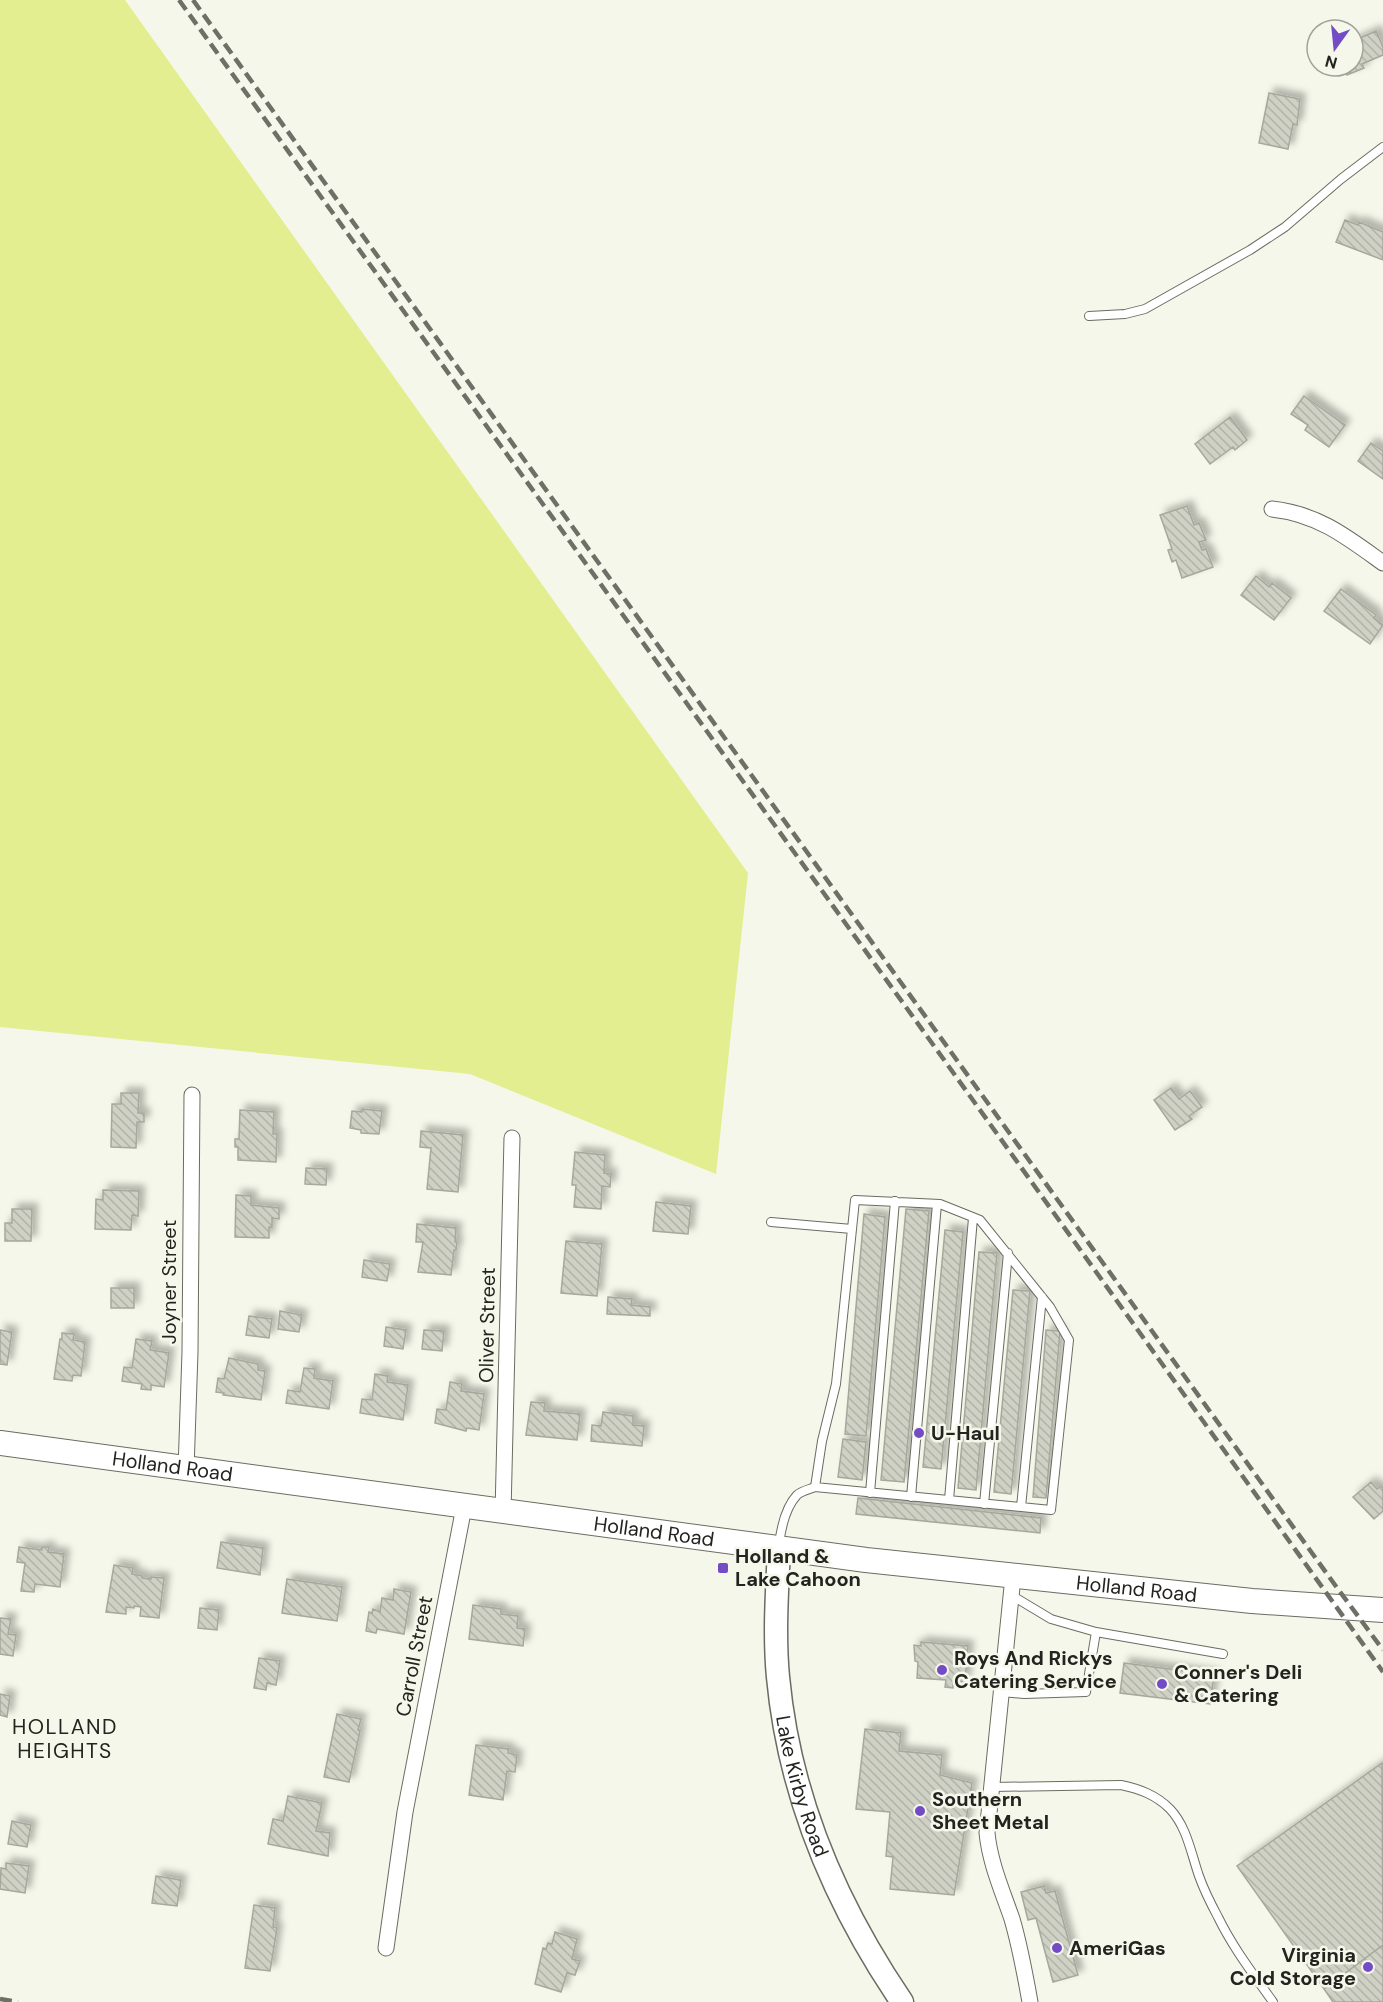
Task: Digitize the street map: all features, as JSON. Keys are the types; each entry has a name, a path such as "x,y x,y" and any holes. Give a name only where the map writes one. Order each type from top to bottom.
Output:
{"main road":[{"name":"Holland Road","path":"0,1443 778,1550 1012,1586 1383,1610"}],"street":[{"path":"1272,509 1308,516 1332,527 1383,563"},
{"name":"Joyner Street","path":"186,1470 190,1352 192,1095"},
{"name":"Oliver Street","path":"503,1513 512,1138"},
{"name":"Carroll Street","path":"386,1948 405,1812 464,1507"},
{"name":"Lake Kirby Road","path":"778,1550 775,1620 778,1676 783,1721 796,1777 816,1842 835,1887 864,1942 902,2002"},
{"path":"1012,1586 987,1833 989,1850 1012,1920 1030,2002"}],"lane":[{"path":"1089,316 1125,314 1146,309 1250,250 1285,227 1383,147"},
{"path":"778,1550 786,1514 798,1494 815,1487 1051,1510 1069,1340 1050,1307 980,1220 937,1204 855,1200 836,1384 822,1441 815,1487"},
{"path":"870,1493 895,1202"},
{"path":"911,1497 937,1204"},
{"path":"949,1500 972,1218"},
{"path":"771,1222 852,1229"},
{"path":"984,1504 1008,1253"},
{"path":"1021,1507 1042,1297"},
{"path":"1012,1586 1051,1619 1096,1632 1223,1654"},
{"path":"1002,1692 1024,1694 1086,1692 1096,1632"},
{"path":"992,1788 1121,1785 1140,1789 1156,1798 1171,1810 1184,1829 1200,1877 1219,1918 1241,1958 1273,2002"}],"green space":[{"path":"0,0 125,0 748,873 716,1174 470,1074 0,1027"}],"building":[{"path":"1376,31 1383,47 1383,55 1365,63 1365,36"},
{"path":"1269,93 1300,99 1297,125 1293,124 1288,149 1259,143"},
{"path":"1345,220 1358,225 1359,222 1383,232 1383,260 1336,242"},
{"path":"1304,396 1345,425 1329,447 1305,430 1308,425 1291,414"},
{"path":"1230,417 1247,440 1235,450 1233,447 1210,464 1195,444"},
{"path":"1371,443 1383,451 1383,479 1358,461"},
{"path":"1187,506 1194,525 1199,523 1206,540 1199,542 1202,550 1206,549 1213,567 1182,578 1176,560 1172,562 1168,550 1172,549 1160,515"},
{"path":"1256,576 1269,587 1272,583 1291,598 1274,620 1241,595"},
{"path":"1341,589 1376,615 1374,618 1383,625 1370,644 1324,611"},
{"path":"1171,1088 1179,1099 1190,1091 1202,1107 1189,1116 1192,1119 1175,1130 1154,1100"},
{"path":"121,1093 139,1093 138,1113 144,1113 144,1122 137,1122 136,1148 111,1147 112,1104 121,1104"},
{"path":"362,1109 382,1111 379,1134 361,1133 361,1130 350,1128 352,1111 362,1112"},
{"path":"240,1110 274,1112 273,1134 277,1134 276,1162 238,1160 238,1147 235,1147 235,1139 239,1139"},
{"path":"421,1131 463,1135 458,1192 427,1189 431,1148 420,1147"},
{"path":"575,1152 605,1155 604,1173 611,1174 610,1187 602,1186 601,1209 574,1207 576,1185 572,1185"},
{"path":"306,1168 327,1169 326,1185 305,1184"},
{"path":"103,1190 139,1191 138,1216 132,1215 131,1230 95,1229 96,1199 103,1200"},
{"path":"236,1195 251,1196 251,1205 279,1208 279,1219 272,1218 272,1227 269,1227 269,1238 235,1237"},
{"path":"656,1202 691,1206 688,1234 653,1231"},
{"path":"12,1209 32,1209 31,1241 5,1241 5,1223 12,1223"},
{"path":"906,1209 929,1211 904,1482 881,1480"},
{"path":"864,1214 885,1217 866,1436 845,1434"},
{"path":"417,1224 456,1228 455,1242 457,1242 451,1275 418,1272 423,1242 416,1242"},
{"path":"945,1230 963,1232 941,1469 923,1467"},
{"path":"566,1241 602,1244 597,1296 561,1293"},
{"path":"979,1252 997,1253 976,1490 958,1488"},
{"path":"364,1260 390,1264 387,1281 362,1277"},
{"path":"111,1288 134,1288 134,1308 111,1308"},
{"path":"1013,1290 1030,1291 1011,1494 994,1492"},
{"path":"608,1297 632,1299 631,1305 650,1307 650,1316 607,1314"},
{"path":"280,1311 302,1315 299,1332 278,1329"},
{"path":"249,1316 272,1319 269,1338 246,1335"},
{"path":"386,1327 406,1330 403,1349 384,1346"},
{"path":"0,1330 12,1332 7,1365 0,1364"},
{"path":"424,1330 444,1331 442,1351 422,1349"},
{"path":"1046,1330 1060,1331 1046,1498 1033,1497"},
{"path":"62,1333 74,1334 73,1340 85,1342 81,1376 73,1375 72,1381 54,1379"},
{"path":"136,1339 152,1341 150,1350 169,1353 164,1387 151,1385 151,1390 141,1389 142,1384 122,1381 124,1367 132,1368"},
{"path":"229,1358 258,1364 258,1370 265,1371 261,1400 216,1392 218,1378 224,1379"},
{"path":"304,1368 315,1369 314,1378 333,1381 329,1409 286,1403 288,1390 300,1392"},
{"path":"375,1374 388,1376 387,1382 408,1385 403,1420 360,1413 362,1399 372,1400"},
{"path":"450,1382 462,1384 461,1391 484,1394 479,1430 467,1428 466,1431 435,1423 437,1409 446,1410"},
{"path":"531,1402 545,1403 544,1411 580,1414 577,1440 526,1435"},
{"path":"603,1412 633,1416 633,1425 644,1426 642,1446 591,1441 592,1425 601,1426"},
{"path":"843,1439 866,1442 862,1480 838,1477"},
{"path":"1371,1482 1377,1489 1381,1486 1383,1488 1383,1511 1374,1519 1353,1497"},
{"path":"858,1498 1041,1518 1040,1533 856,1514"},
{"path":"221,1542 263,1548 260,1575 217,1568"},
{"path":"19,1547 42,1550 42,1547 49,1547 48,1552 64,1554 60,1587 35,1584 34,1592 21,1591 25,1563 17,1562"},
{"path":"114,1565 133,1568 132,1574 142,1576 142,1578 164,1578 159,1618 140,1616 141,1607 134,1606 134,1608 126,1607 126,1614 106,1612"},
{"path":"287,1579 342,1587 337,1621 282,1613"},
{"path":"394,1589 411,1592 404,1634 377,1629 376,1633 366,1631 369,1612 372,1613 373,1609 380,1612 382,1598 393,1600"},
{"path":"473,1605 501,1609 501,1614 518,1616 517,1628 525,1629 523,1646 469,1639"},
{"path":"200,1608 219,1610 217,1630 198,1628"},
{"path":"0,1618 11,1619 8,1634 16,1635 13,1656 0,1654"},
{"name":"Roys And Rickys Catering Service","path":"921,1642 968,1646 965,1682 953,1681 953,1688 945,1687 946,1680 917,1678 918,1662 915,1661 914,1645 921,1646"},
{"path":"259,1658 280,1661 276,1685 267,1683 266,1690 254,1688"},
{"path":"1124,1663 1214,1675 1210,1704 1120,1693"},
{"path":"0,1694 10,1696 7,1717 0,1715"},
{"path":"337,1714 361,1719 349,1782 324,1777"},
{"name":"Southern Sheet Metal","path":"865,1729 901,1733 899,1751 942,1755 940,1775 972,1783 954,1895 890,1889 893,1857 886,1856 890,1812 856,1809"},
{"path":"476,1745 509,1749 508,1753 517,1755 515,1772 507,1771 503,1800 469,1795"},
{"path":"1382,1763 1383,1945 1324,1989 1237,1866"},
{"path":"288,1796 322,1803 316,1831 330,1833 328,1856 268,1844 273,1819 283,1821"},
{"path":"12,1821 31,1825 27,1847 8,1844"},
{"path":"6,1863 29,1866 25,1893 0,1889 1,1868 6,1869"},
{"path":"156,1876 181,1880 177,1906 152,1903"},
{"name":"AmeriGas","path":"1044,1886 1046,1893 1055,1891 1078,1975 1053,1982 1036,1918 1028,1920 1021,1892"},
{"path":"254,1905 275,1908 273,1927 277,1928 270,1971 245,1968"},
{"path":"555,1932 577,1939 572,1959 580,1961 575,1975 567,1973 561,1992 535,1984 543,1948 546,1949 548,1943 552,1944"},
{"name":"Virginia Cold Storage","path":"1383,1945 1383,2002 1333,2002 1324,1989"}],"railway":[{"path":"179,0 1383,1672"},
{"path":"193,0 1383,1650"},
{"path":"0,1999 18,2002"}],"place":[{"name":"U-Haul","path":"919,1433"},
{"name":"Holland & Lake Cahoon","path":"723,1568"},
{"name":"Roys And Rickys Catering Service","path":"942,1670"},
{"name":"Conner's Deli & Catering","path":"1162,1684"},
{"name":"Southern Sheet Metal","path":"920,1811"},
{"name":"AmeriGas","path":"1057,1948"},
{"name":"Virginia Cold Storage","path":"1368,1967"}],"district":[{"name":"HOLLAND HEIGHTS","path":"65,1739"}]}
